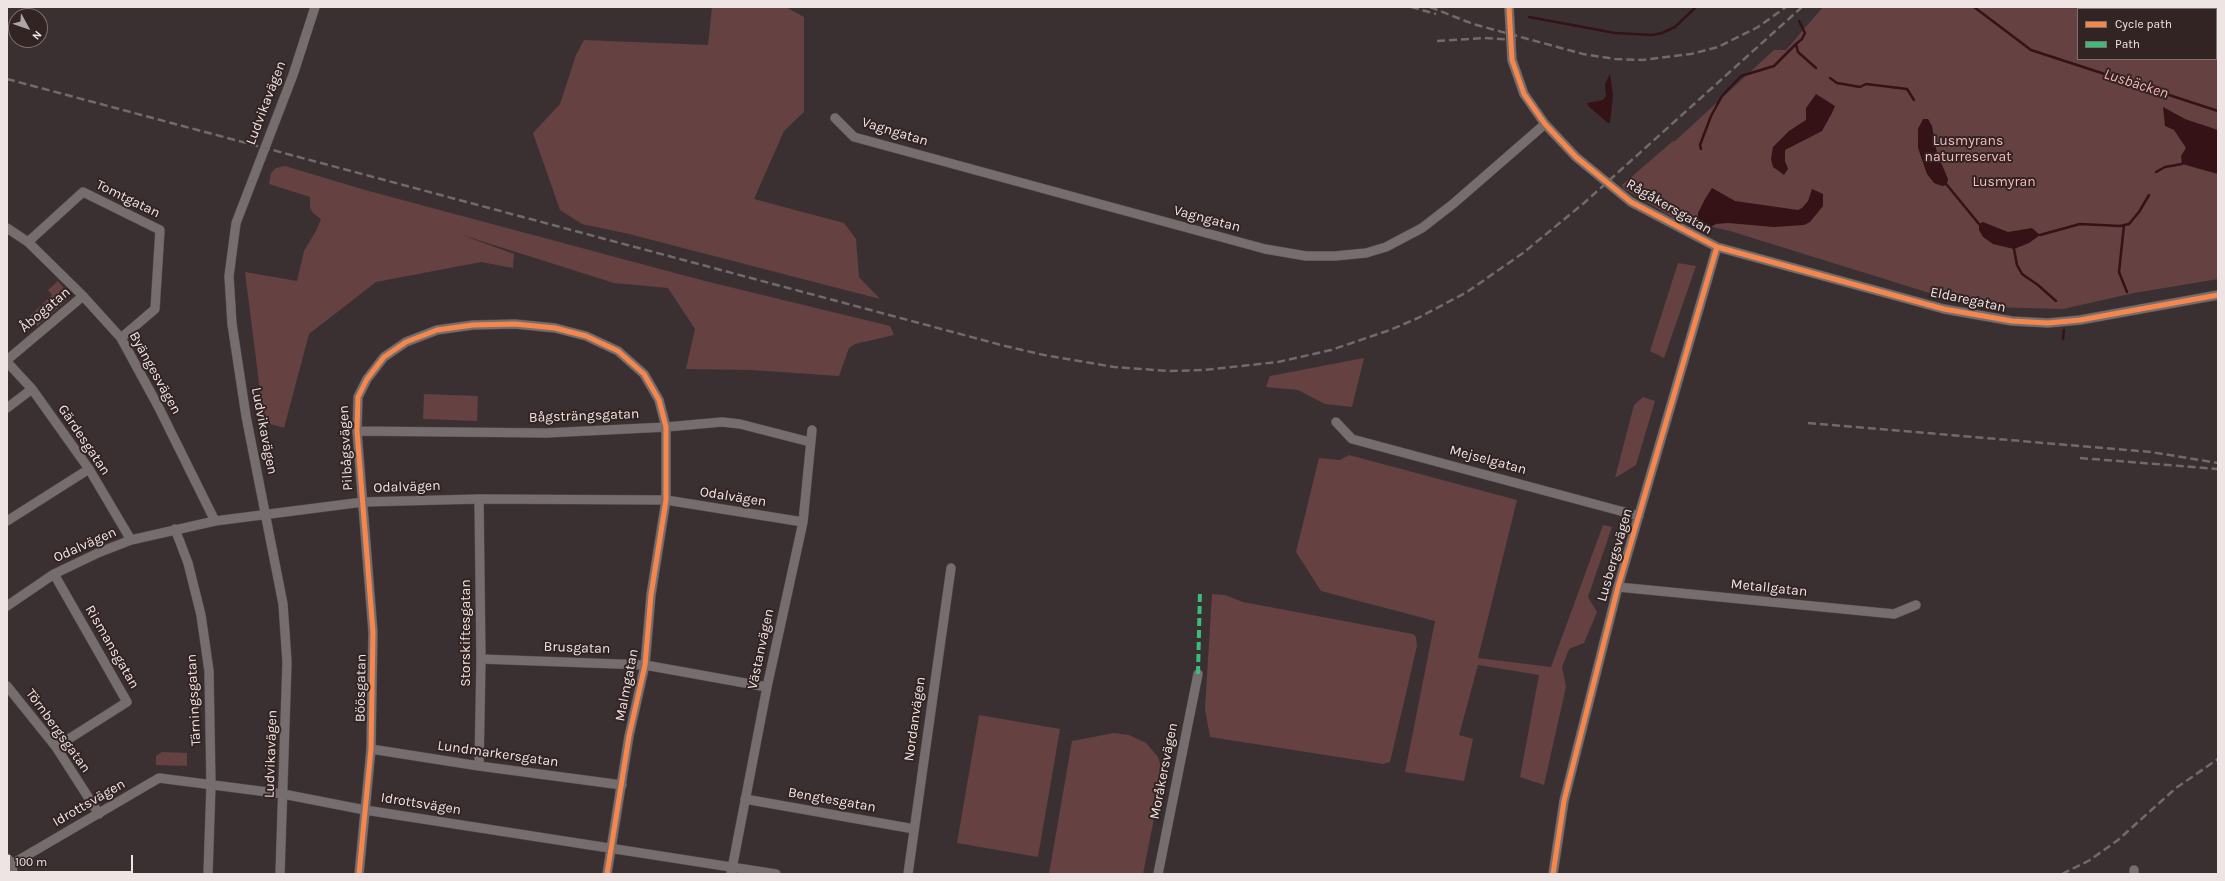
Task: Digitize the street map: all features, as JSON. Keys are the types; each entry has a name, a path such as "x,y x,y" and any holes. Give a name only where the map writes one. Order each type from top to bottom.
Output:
{"street":[{"name":"Ludvikavägen","path":"280,874 287,662 283,604 267,514 246,416 232,324 229,276 231,247 236,223 293,74 315,7"},
{"name":"Rågåkersgatan","path":"1508,7 1512,60 1524,94 1546,124 1576,157 1631,202 1717,247"},
{"name":"Vagngatan","path":"834,118 854,136 1266,249 1306,256 1334,256 1366,253 1386,247 1422,228 1453,204 1546,124"},
{"name":"Tomtgatan","path":"28,242 83,192 160,230 155,309 121,338"},
{"name":"Byängesvägen","path":"7,228 28,242 83,296 121,338 158,406 215,521"},
{"name":"Eldaregatan","path":"1717,247 1944,309 2012,321 2048,323 2080,320 2218,295"},
{"name":"Lusbergsvägen","path":"1553,874 1564,801 1618,587 1717,247"},
{"name":"Åbogatan","path":"7,361 83,296"},
{"name":"Pilbågsvägen","path":"363,502 357,431 358,398 367,379 384,358 406,342 437,330 473,325 515,324 555,328 586,336 618,351 644,374 660,400 666,427 666,500"},
{"name":"Gärdesgatan","path":"7,361 32,390 88,469 131,540"},
{"path":"7,408 32,390"},
{"name":"Bågsträngsgatan","path":"357,431 546,433 666,427 722,422 740,424 810,442"},
{"name":"Mejselgatan","path":"1336,422 1352,439 1639,516"},
{"name":"Västanvägen","path":"731,870 767,687 803,522 812,430"},
{"path":"7,522 88,469"},
{"name":"Odalvägen","path":"7,606 54,574 100,552 131,540 215,521 363,502 479,499 666,500 803,522"},
{"name":"Storskiftesgatan","path":"479,499 479,766"},
{"name":"Malmgatan","path":"607,874 629,736 645,665 652,595 666,500"},
{"name":"Böösgatan","path":"359,874 371,749 373,632 363,502"},
{"name":"Tärningsgatan","path":"176,529 190,571 210,670 211,785 208,874"},
{"name":"Nordanvägen","path":"908,874 951,568"},
{"name":"Rismansgatan","path":"54,574 127,702 56,747"},
{"name":"Metallgatan","path":"1618,587 1894,614 1916,605"},
{"name":"Brusgatan","path":"480,659 645,665 767,687"},
{"name":"Moråkersvägen","path":"1158,874 1198,674"},
{"name":"Törnbergsgatan","path":"7,686 56,747 99,814"},
{"name":"Lundmarkersgatan","path":"371,749 479,766 622,785"},
{"name":"Idrottsvägen","path":"10,861 99,814 159,778 283,794 365,810 612,848 731,870 776,874"},
{"name":"Bengtesgatan","path":"745,799 914,829"},
{"path":"10,861 13,874"}],"green space":[{"path":"712,7 786,7 804,17 804,112 784,131 754,199 844,223 856,239 859,277 880,299 629,234 582,224 560,210 533,133 560,104 576,55 584,40 708,45"},
{"name":"Lusmyran","path":"1823,7 2218,7 2218,279 2134,293 2063,309 1988,307 1949,299 1730,231 1674,218 1624,189 1622,185 1673,141 1674,142 1774,50 1786,50"},
{"path":"285,166 365,190 705,281 890,326 894,335 855,344 849,348 839,376 751,370 686,369 695,329 668,288 614,283 459,234 514,254 513,268 481,262 376,282 309,334 284,428 264,422 245,272 297,281 304,251 321,219 313,213 310,208 310,197 269,184 271,173 276,168"},
{"path":"1678,263 1696,266 1664,358 1650,351"},
{"path":"58,281 67,292 68,299 37,326 29,317 52,295 48,290"},
{"path":"1364,358 1352,407 1325,404 1298,390 1266,387 1270,376"},
{"path":"424,394 478,396 477,421 423,419"},
{"path":"1643,397 1655,401 1636,465 1615,478 1634,405"},
{"path":"1349,455 1517,500 1478,658 1551,667 1603,525 1612,527 1588,597 1597,612 1584,643 1569,649 1562,667 1566,687 1544,785 1520,777 1539,675 1478,665 1459,735 1473,739 1464,781 1405,772 1435,621 1321,591 1296,552 1319,458 1340,460"},
{"path":"1212,594 1225,595 1243,602 1413,634 1416,637 1417,646 1390,762 1383,764 1210,737 1205,709"},
{"path":"979,715 1060,729 1038,857 957,843"},
{"path":"1114,733 1129,735 1146,743 1158,757 1163,773 1143,874 1049,874 1072,741"},
{"path":"162,752 187,753 187,766 156,765 156,756"}],"shaded area":[{"path":"1610,74 1613,95 1610,123 1608,123 1588,106 1587,103 1603,100 1606,96 1605,84"},
{"path":"1816,94 1835,106 1822,131 1785,150 1785,161 1788,169 1784,175 1773,167 1771,159 1773,147 1789,131 1806,120 1806,108"},
{"path":"2163,107 2185,119 2218,130 2218,174 2182,164 2181,156 2186,148 2174,130 2165,126"},
{"path":"1923,119 1928,119 1932,126 1937,153 1948,179 1947,185 1942,186 1934,183 1927,174 1918,148 1918,129"},
{"path":"1712,188 1735,201 1798,210 1808,201 1812,189 1823,194 1823,206 1810,222 1804,225 1774,227 1728,223 1716,224 1711,227 1698,220 1698,213"},
{"path":"1983,222 2008,232 2032,228 2040,235 2029,243 2014,249 1993,244 1983,237 1979,230 1979,224"}],"waterway":[{"path":"1529,17 1615,33 1652,35 1662,33 1675,27 1696,7"},
{"name":"Lusbäcken","path":"1974,7 2031,50 2218,111"},
{"path":"1799,21 1805,33 1802,39 1796,44 1798,52 1816,68"},
{"path":"1701,149 1700,145 1711,116 1722,96 1741,76 1774,66 1796,44"},
{"path":"1830,78 1837,83 1860,87 1866,84 1907,89 1914,100"},
{"path":"2156,172 2165,167 2182,164"},
{"path":"1947,185 1979,224"},
{"path":"2040,235 2080,224 2120,226 2129,224 2139,212 2149,195"},
{"path":"2124,225 2119,272 2127,292"},
{"path":"2014,249 2017,265 2022,274 2038,285 2056,301"},
{"path":"2063,339 2064,330"}],"railway":[{"path":"1411,7 1436,14"},
{"path":"1430,7 1473,24 1583,54 1615,59 1642,60 1691,54 1718,47 1758,27 1786,7"},
{"path":"7,79 1005,346 1044,355 1114,367 1169,371 1204,370 1278,362 1331,350 1390,330 1418,318 1467,292 1523,253 1584,203 1802,7"},
{"path":"1437,41 1484,38 1516,40"},
{"path":"1808,423 2151,452 2218,463"},
{"path":"2080,458 2218,469"},
{"path":"2062,874 2090,860 2118,840 2176,788 2218,759"}],"marked path":[{"path":"1198,674 1200,591"}],"cycle path":[{"path":"1509,7 1512,60 1524,94 1545,124 1576,157 1631,202 1717,247 1944,309 2012,321 2048,323 2080,320 2218,295"},
{"path":"1553,874 1564,801 1618,587 1717,247"},
{"path":"359,874 371,749 373,632 357,431 358,397 367,379 384,357 406,342 437,330 473,325 515,324 555,328 586,336 618,351 644,374 659,400 666,427 666,500 651,595 645,665 629,736 607,874"}],"park label":[{"name":"Lusmyrans naturreservat","path":"1968,150"}]}
